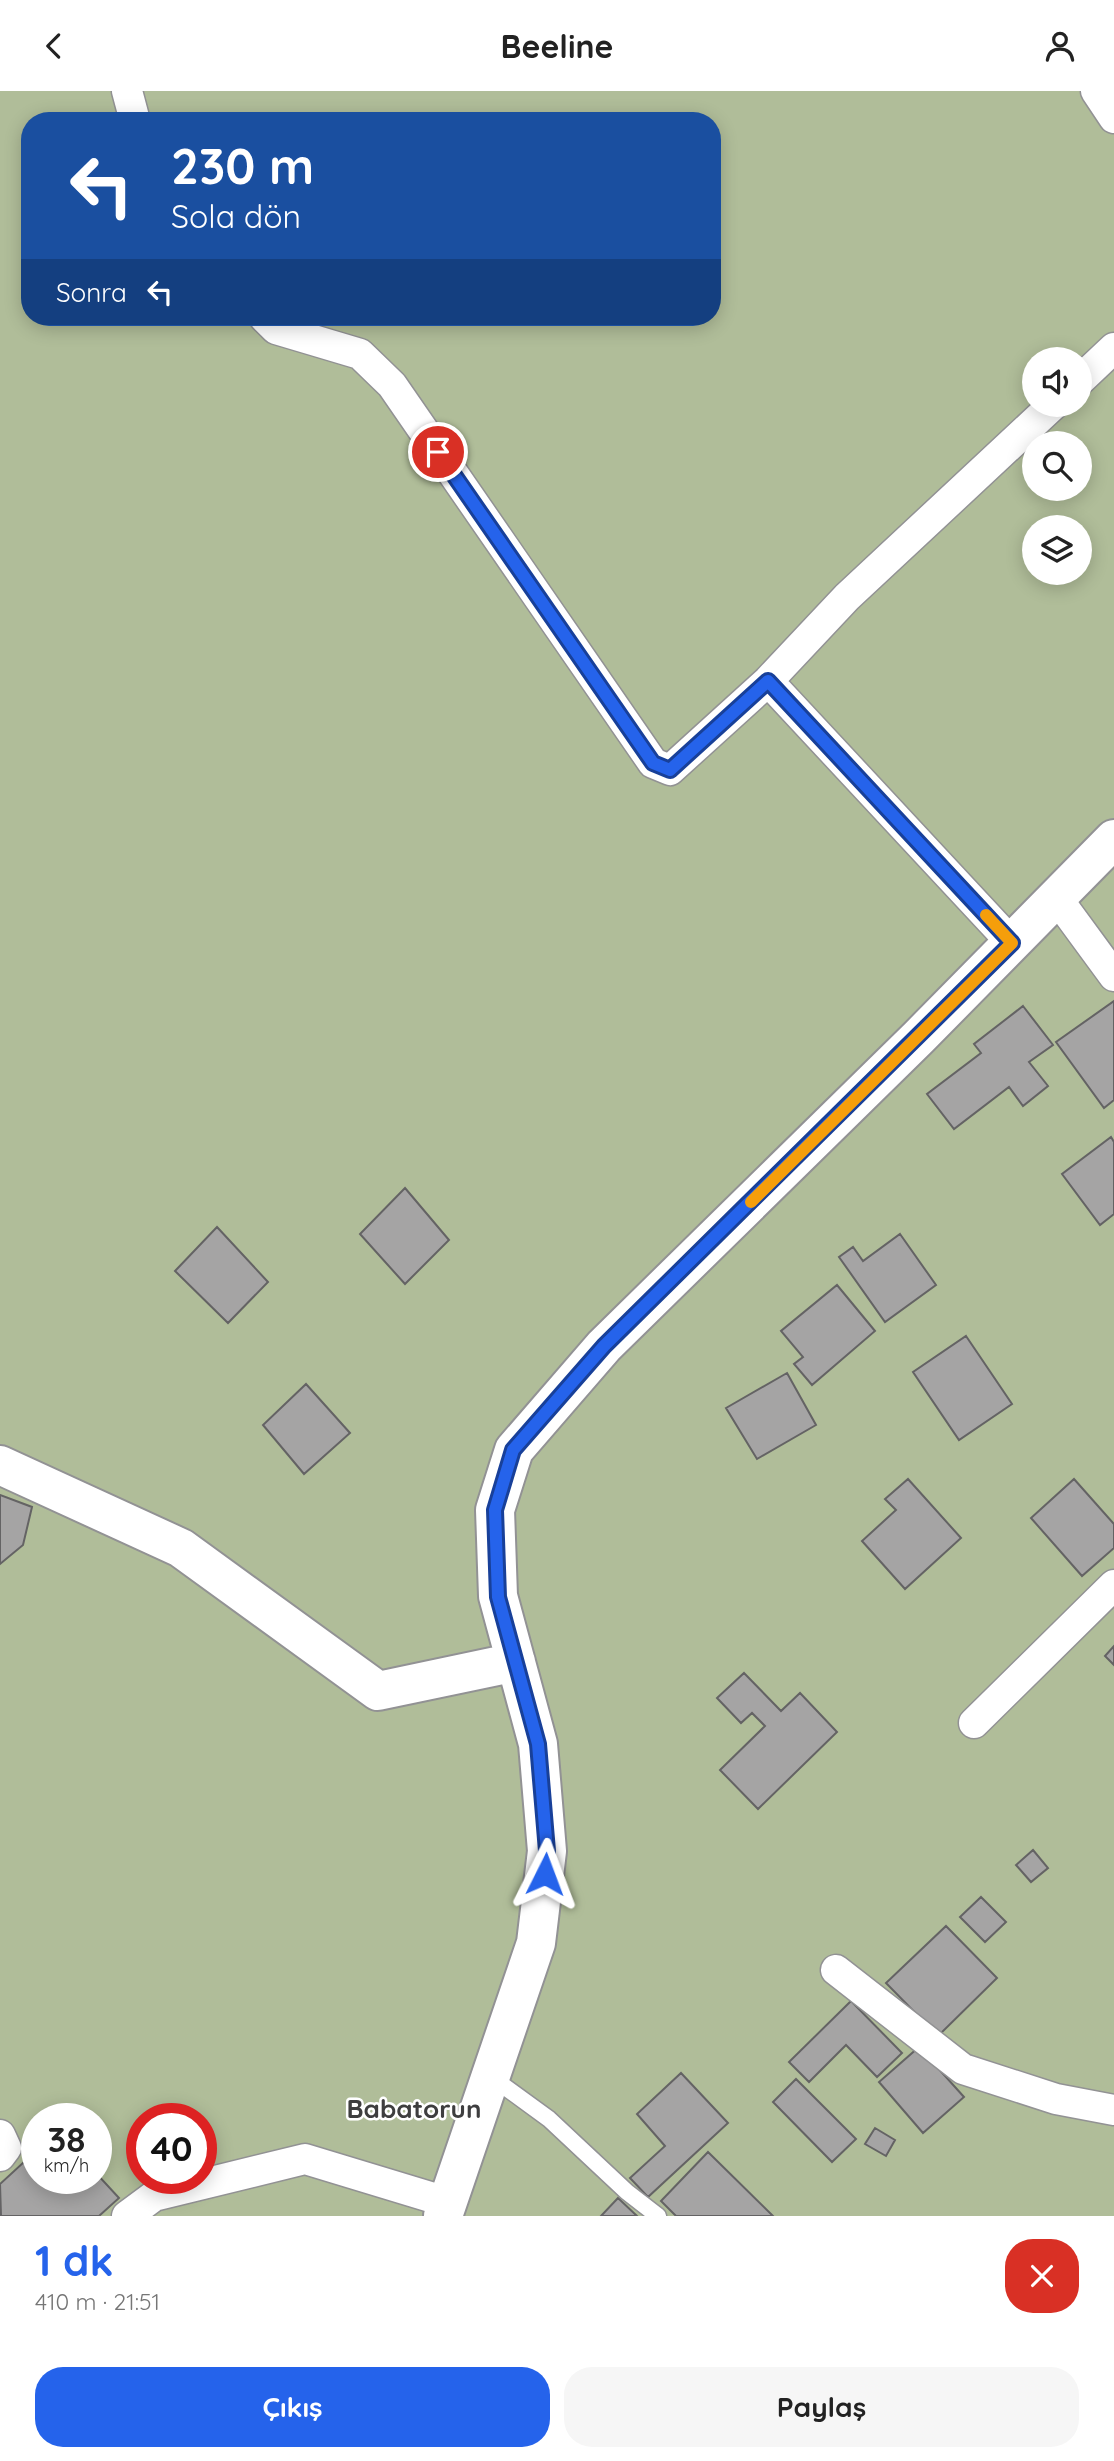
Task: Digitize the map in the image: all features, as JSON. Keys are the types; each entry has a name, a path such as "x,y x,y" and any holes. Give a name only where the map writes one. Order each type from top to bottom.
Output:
{"street":[{"path":"127,91 133,112"},
{"path":"1096,91 1114,118"},
{"path":"272,326 359,354 392,385 653,763 670,770 768,681 847,597 1040,417"},
{"path":"1092,369 1114,348"},
{"path":"768,681 1012,943"},
{"path":"127,2216 154,2196 305,2159 445,2209 536,1943 547,1851 538,1744 498,1597 495,1510 513,1450 604,1346 1114,839"},
{"path":"1056,897 1114,976"},
{"path":"0,1465 181,1548 378,1691 516,1662"},
{"path":"974,1723 1114,1585"},
{"path":"836,1970 963,2069 1056,2099 1114,2109"},
{"path":"0,2135 6,2148 0,2157"}],"lane":[{"path":"491,2076 549,2119 627,2192 658,2216"}],"green space":[{"path":"0,91 1114,91 1114,2216 0,2216"}],"building":[{"path":"1114,1001 1114,1100 1104,1108 1056,1042"},
{"path":"1023,1006 1053,1045 1029,1062 1048,1086 1023,1106 1009,1087 954,1129 927,1094 981,1053 974,1044"},
{"path":"1111,1137 1114,1142 1114,1214 1100,1225 1062,1174"},
{"path":"405,1188 449,1240 405,1284 360,1234"},
{"path":"217,1227 268,1282 228,1323 175,1271"},
{"path":"900,1234 936,1285 885,1322 839,1257 853,1247 863,1261"},
{"path":"837,1285 875,1331 812,1385 794,1364 803,1357 781,1331"},
{"path":"966,1336 1012,1404 959,1440 913,1372"},
{"path":"787,1373 816,1425 757,1459 726,1408"},
{"path":"306,1384 350,1433 304,1474 263,1425"},
{"path":"908,1479 961,1538 905,1589 862,1541 896,1510 885,1499"},
{"path":"1074,1479 1114,1524 1114,1548 1082,1576 1031,1518"},
{"path":"0,1495 32,1507 23,1545 0,1564"},
{"path":"1114,1646 1114,1665 1105,1656"},
{"path":"744,1673 781,1711 800,1693 837,1732 758,1809 720,1770 765,1726 752,1713 741,1723 717,1698"},
{"path":"1033,1850 1048,1868 1031,1882 1016,1865"},
{"path":"981,1897 1006,1922 985,1942 960,1917"},
{"path":"946,1926 997,1978 938,2036 886,1983"},
{"path":"851,2001 902,2053 877,2077 846,2045 809,2082 789,2062"},
{"path":"919,2047 964,2097 923,2133 879,2082"},
{"path":"681,2073 728,2123 648,2197 630,2178 665,2146 637,2114"},
{"path":"796,2079 856,2139 832,2162 773,2102"},
{"path":"875,2128 895,2140 886,2156 865,2144"},
{"path":"708,2152 773,2216 676,2216 661,2201"},
{"path":"21,2165 21,2194 112,2194 112,2190 119,2198 99,2216 1,2216 0,2184"},
{"path":"618,2198 637,2216 601,2216"}],"slow traffic":[{"path":"751,1202 1012,943 986,915"}],"district":[{"name":"Babatorun","path":"414,2109"}],"route":[{"path":"438,452 653,763 670,770 768,681 1012,943 604,1346 513,1450 495,1510 498,1597 538,1744 547,1851 545,1874"}]}
